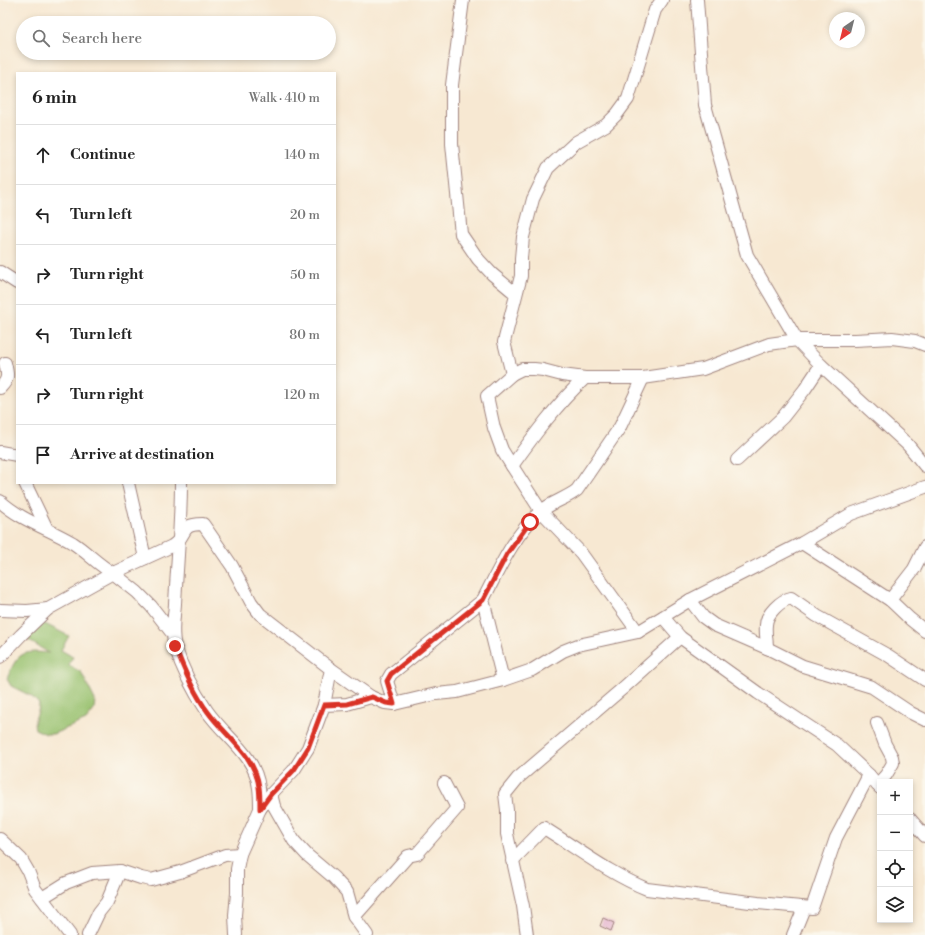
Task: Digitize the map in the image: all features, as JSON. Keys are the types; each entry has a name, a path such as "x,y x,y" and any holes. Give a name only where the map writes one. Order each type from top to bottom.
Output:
{"street":[{"path":"463,0 454,64 452,93 452,144 461,234 478,259 492,274 516,294"},
{"path":"512,374 504,342 521,276 523,237 533,199 548,168 576,142 606,125 617,114 628,99 655,10 662,0"},
{"path":"697,0 705,105 747,255 797,340 821,365 908,445 925,466"},
{"path":"0,272 16,282"},
{"path":"638,632 581,553 541,511 512,466 502,450 494,428 487,396 512,374 522,369 534,368 562,375 585,378 643,378 703,369 769,344 797,340 892,338 915,341 925,345"},
{"path":"0,388 7,381 8,374 5,363"},
{"path":"737,460 783,417 805,389 821,365"},
{"path":"512,466 532,437 566,396 585,378"},
{"path":"394,704 387,681 391,674 483,600 507,554 530,522 541,511 570,496 577,490 620,427 643,378"},
{"path":"0,452 16,455"},
{"path":"26,484 46,529"},
{"path":"128,484 144,558"},
{"path":"172,633 181,513 181,484"},
{"path":"0,657 48,609 113,573 172,546 179,540 187,526 191,524 203,524 228,561 251,602 260,614 372,697 386,703 394,704 436,694 457,692 503,680 532,670 563,651 638,632 690,600 802,543 851,514 925,487"},
{"path":"0,501 25,520 60,535 78,546 141,596 151,606 172,633 184,670 205,707 240,748 252,765 259,787 260,809"},
{"path":"802,543 890,600 910,619 925,630"},
{"path":"890,600 914,569 925,547"},
{"path":"767,648 765,626 767,618 786,599 791,598 817,616 889,656 925,680"},
{"path":"483,600 503,680"},
{"path":"690,600 709,621 803,666 872,687 911,713 925,720"},
{"path":"0,610 27,611 48,609"},
{"path":"663,617 680,637 758,693 837,745 869,775 877,785"},
{"path":"527,935 523,906 507,834 508,810 505,794 518,778 680,637"},
{"path":"236,935 235,915 237,870 240,854 260,809 271,794 294,770 308,748 324,705 331,668"},
{"path":"324,705 347,704 372,697"},
{"path":"877,723 892,757 893,764 883,779"},
{"path":"512,861 544,828 606,869 647,889 758,903 812,908 836,838 869,775"},
{"path":"354,917 408,856 417,854 426,846 457,808 444,784"},
{"path":"271,794 274,806 294,841 307,856 333,877 347,892 354,917 367,935"},
{"path":"913,822 925,836"},
{"path":"0,839 17,854 25,865 35,889 70,935"},
{"path":"42,898 66,883 92,873 120,871 151,880 180,872 225,855 240,854"},
{"path":"88,935 99,912 107,902 120,871"},
{"path":"793,935 804,908"}],"green space":[{"path":"37,620 69,636 61,650 73,657 68,665 81,672 95,700 94,710 86,720 53,734 46,734 35,729 34,722 39,704 31,696 11,686 7,679 14,664 22,655 32,652 49,653 21,636"}],"building":[{"path":"603,918 614,923 611,931 600,926"}],"route":[{"path":"175,646 184,670 202,703 208,712 240,748 252,765 259,787 260,809 271,794 294,770 308,748 324,705 347,704 372,697 386,703 394,704 387,681 391,674 483,600 507,554 530,522"}]}
